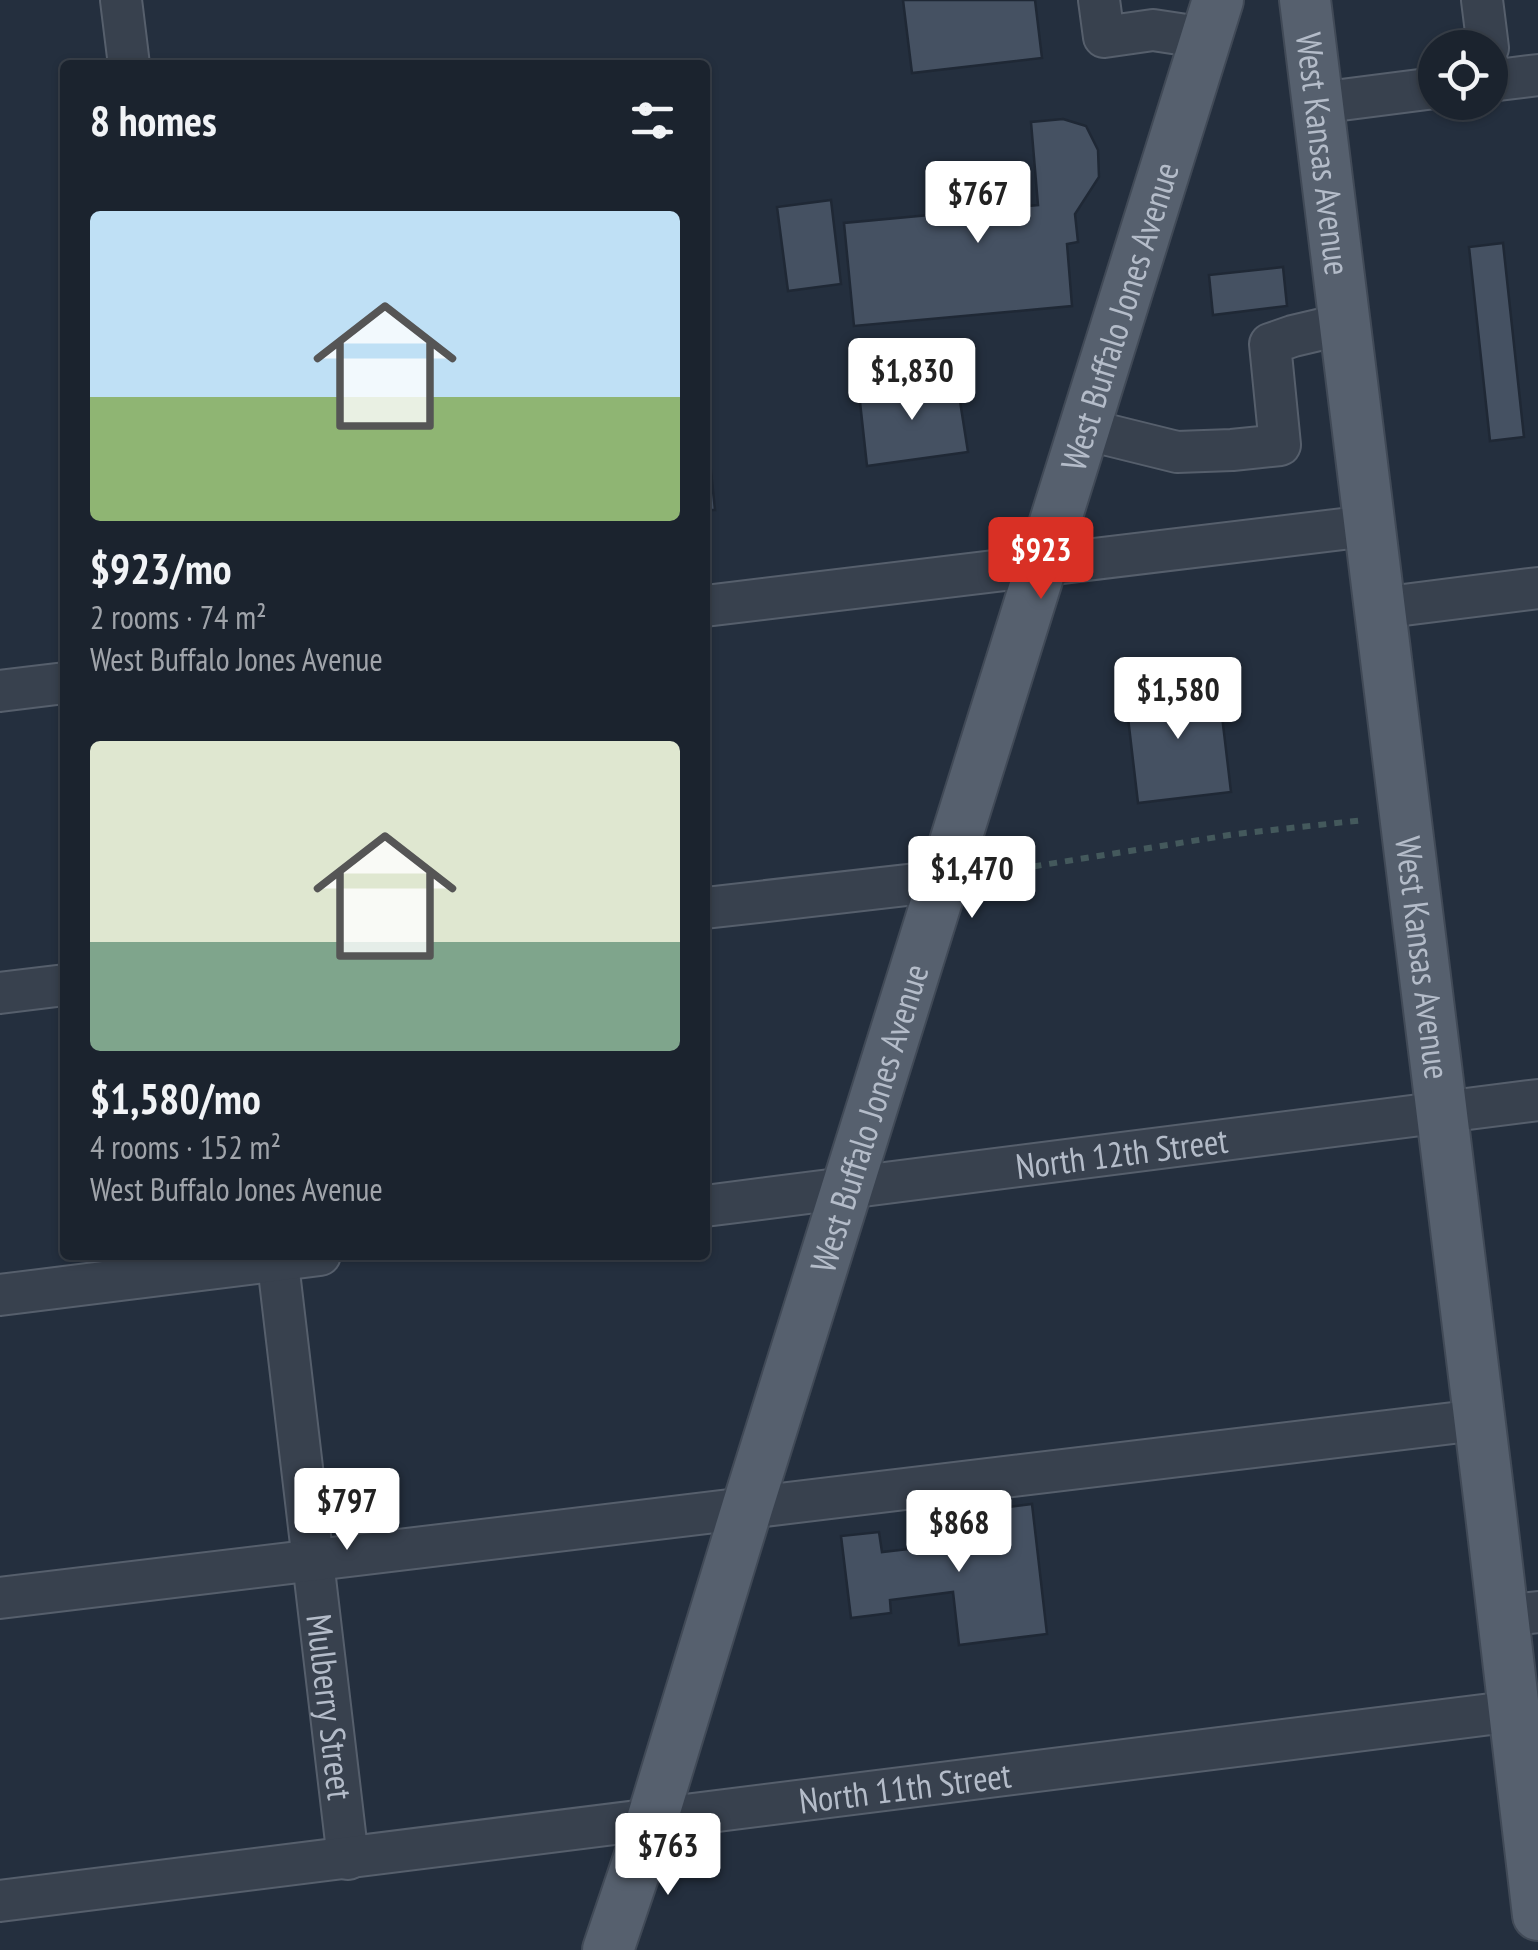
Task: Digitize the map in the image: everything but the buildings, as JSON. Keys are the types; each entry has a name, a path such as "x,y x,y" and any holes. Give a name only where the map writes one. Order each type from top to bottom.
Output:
{"main road":[{"name":"West Kansas Avenue","path":"1305,0 1478,1420 1521,1614 1514,1711 1538,1915"},
{"name":"West Buffalo Jones Avenue","path":"608,1950 652,1820 1212,19"}],"street":[{"path":"122,0 129,60"},
{"path":"1099,0 1104,37 1212,19"},
{"path":"1482,0 1486,30"},
{"path":"1508,71 1538,75"},
{"path":"1318,102 1418,90"},
{"path":"1084,429 1178,452 1280,445 1270,344 1344,324"},
{"path":"710,605 1368,526"},
{"path":"1380,608 1538,588"},
{"path":"0,691 60,684"},
{"path":"710,907 942,881"},
{"path":"0,993 60,985"},
{"name":"North 12th Street","path":"710,1205 1538,1100"},
{"path":"0,1295 262,1260"},
{"name":"Mulberry Street","path":"277,1260 348,1859"},
{"path":"0,1598 1478,1420"},
{"name":"North 11th Street","path":"0,1901 1514,1711"}],"path":[{"path":"942,881 1236,834 1405,812"}]}
